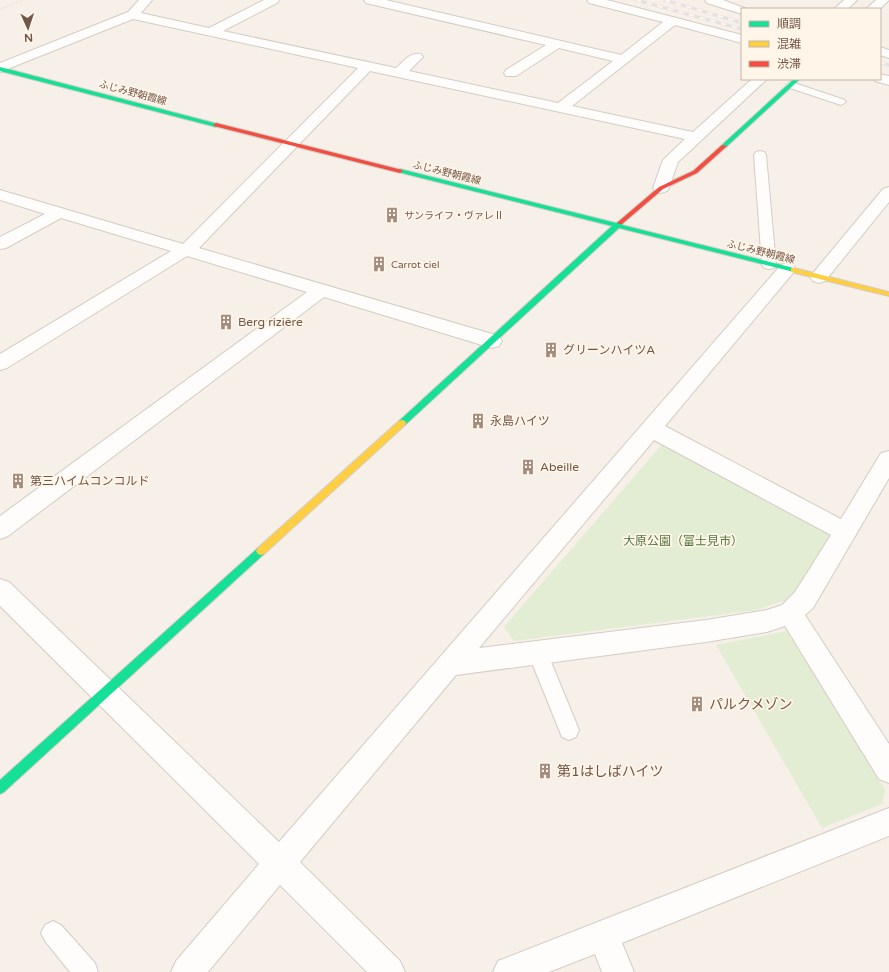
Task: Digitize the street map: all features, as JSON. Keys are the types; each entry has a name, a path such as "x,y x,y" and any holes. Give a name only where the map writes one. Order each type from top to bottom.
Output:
{"street":[{"path":"0,68 132,16 146,0"},
{"path":"211,32 273,0"},
{"path":"370,0 622,59"},
{"path":"593,0 741,38"},
{"path":"711,0 741,10"},
{"path":"841,8 851,0"},
{"path":"873,8 883,0 889,1"},
{"path":"132,16 695,137"},
{"path":"560,108 673,21"},
{"path":"511,73 556,44"},
{"path":"399,73 416,57"},
{"path":"0,363 192,246 367,66"},
{"name":"ふじみ野朝霞線","path":"0,68 290,144 889,294"},
{"path":"661,188 671,160 759,80"},
{"path":"0,788 492,341 616,226 661,188 695,172 794,82"},
{"path":"819,277 889,192"},
{"path":"0,196 492,341"},
{"path":"0,244 60,213"},
{"path":"187,972 652,429 778,267"},
{"path":"0,529 321,291"},
{"path":"652,429 845,532"},
{"path":"450,664 706,632 767,621 790,613 804,600 889,459"},
{"path":"0,590 104,693 280,862 389,972"},
{"path":"790,613 889,769"},
{"path":"509,972 889,822"},
{"path":"603,935 618,972"}],"lane":[{"path":"794,82 841,102"},
{"path":"760,155 778,267"},
{"path":"538,653 569,730"},
{"path":"53,933 86,972"}],"path":[{"path":"0,9 23,0"}],"green space":[{"name":"大原公園（富士見市）","path":"664,442 834,531 794,594 786,600 757,610 514,641 504,627"},
{"path":"787,631 885,790 882,804 822,828 716,645"}],"railway":[{"path":"636,0 741,29"},
{"path":"665,0 741,23"},
{"path":"881,62 889,65"}],"traffic: fast":[{"path":"0,69 216,125"},
{"path":"724,146 796,80"},
{"path":"400,171 794,270"},
{"path":"402,423 620,223"},
{"path":"0,788 261,551"}],"traffic: slow":[{"path":"794,270 889,294"},
{"path":"261,551 402,423"}],"traffic: jam":[{"path":"216,125 400,171"},
{"path":"620,223 661,188 695,172 724,146"}],"place":[{"name":"サンライフ・ヴァレⅡ","path":"392,215"},
{"name":"Carrot ciel","path":"379,264"},
{"name":"Berg riziēre","path":"226,322"},
{"name":"グリーンハイツA","path":"551,350"},
{"name":"永島ハイツ","path":"478,421"},
{"name":"Abeille","path":"528,467"},
{"name":"第三ハイムコンコルド","path":"18,481"},
{"name":"パルクメゾン","path":"697,704"},
{"name":"第1はしばハイツ","path":"545,771"}]}
